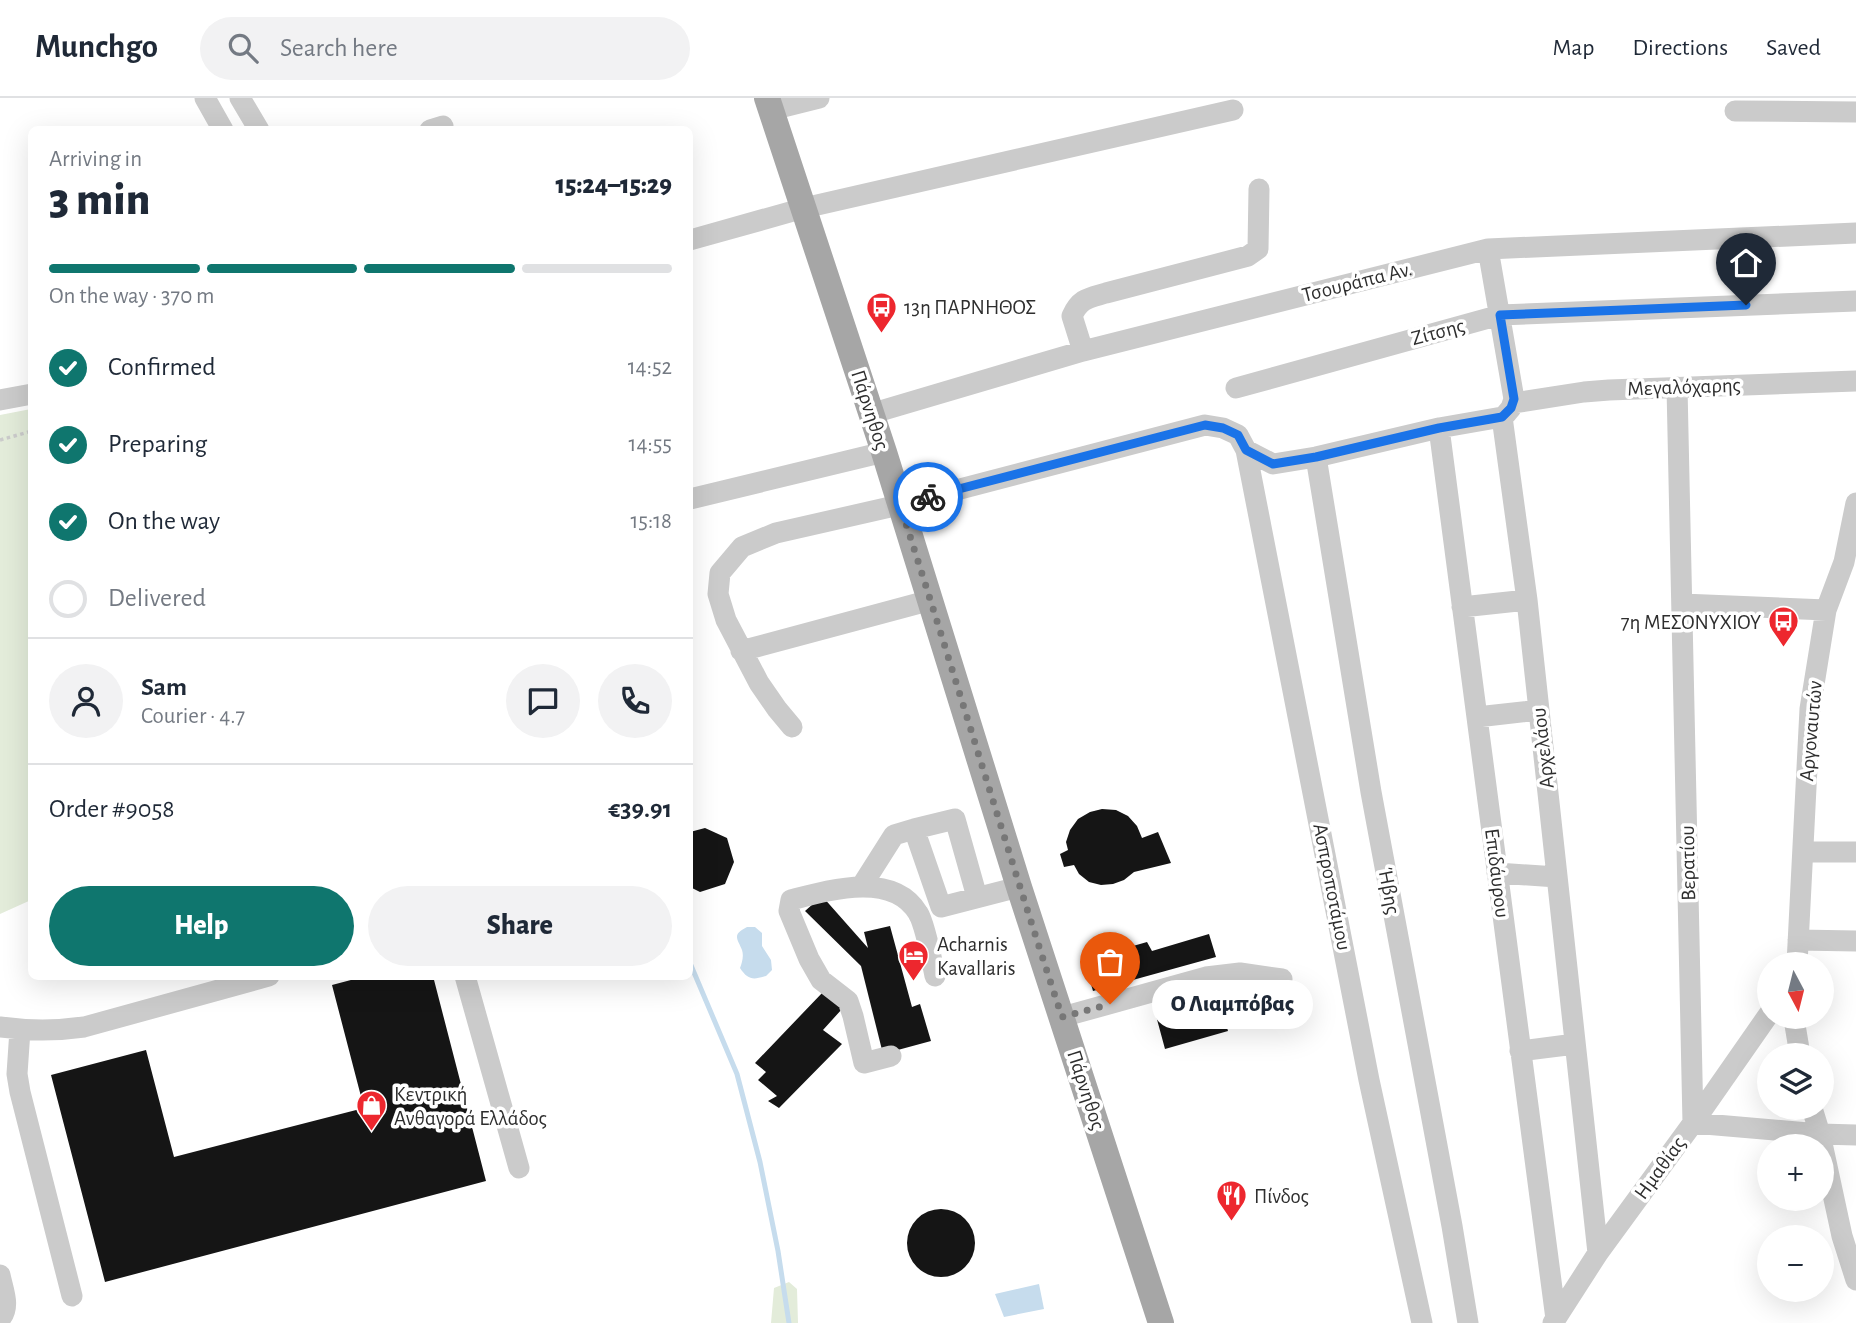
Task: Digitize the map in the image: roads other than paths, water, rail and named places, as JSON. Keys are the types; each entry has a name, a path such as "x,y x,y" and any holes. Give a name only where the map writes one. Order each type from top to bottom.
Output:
{"main road":[{"name":"Πάρνηθος","path":"769,104 884,452 1019,887 1161,1323"}],"street":[{"path":"205,98 221,126"},
{"path":"240,98 257,126"},
{"path":"769,104 818,98"},
{"path":"693,239 804,208 1233,110"},
{"path":"1735,111 1856,112"},
{"path":"1083,351 1072,316 1077,305 1087,299 1248,256 1258,249 1259,189"},
{"name":"Τσουράπα Αν.","path":"870,414 1083,351 1488,249 1856,233"},
{"name":"Αρχελάου","path":"1488,249 1514,399 1508,410 1598,1253"},
{"name":"Ζίτσης","path":"1236,388 1500,315 1856,301"},
{"name":"Μεγαλόχαρης","path":"792,727 759,683 741,651 726,620 719,594 720,573 742,547 776,533 900,505 1205,425 1223,428 1238,435 1246,450 1273,464 1316,457 1584,392 1856,382"},
{"name":"Βερατίου","path":"1677,387 1693,1123"},
{"path":"0,400 28,395"},
{"name":"Επιδάυρου","path":"1439,428 1554,1321"},
{"name":"Ασπροποτάμου","path":"1246,450 1369,1080 1422,1323"},
{"path":"693,498 884,452"},
{"name":"Ήβης","path":"1316,457 1370,792 1468,1323"},
{"name":"Αργοναυτών","path":"1798,952 1810,709 1826,610 1850,563 1856,503"},
{"path":"741,651 931,600"},
{"path":"1462,607 1527,600"},
{"path":"1682,604 1826,610"},
{"path":"1477,718 1539,710"},
{"path":"861,887 894,835 955,819 977,897"},
{"path":"914,829 941,907"},
{"path":"1802,852 1856,852"},
{"path":"1497,873 1557,877"},
{"path":"891,1056 864,1063 848,1001 821,980 809,959 789,911 791,900 832,889 868,886 903,895 919,914 935,976"},
{"path":"919,914 1019,887"},
{"path":"1798,940 1856,941"},
{"path":"1062,1017 1206,977 1240,973 1282,979"},
{"path":"72,1296 20,1092 10,1028 62,1030 84,1027 255,980"},
{"path":"466,980 519,1168"},
{"name":"Ημαθίας","path":"1554,1321 1598,1253 1759,1029"},
{"path":"1520,1051 1575,1044"},
{"path":"1693,1123 1820,1134 1816,1120"},
{"path":"1834,1134 1856,1135"},
{"path":"1834,1199 1856,1280"},
{"path":"0,1275 6,1305 0,1319"}],"water":[{"path":"747,927 755,927 762,933 762,946 771,960 772,970 766,976 751,978 740,968 743,955 737,935"},
{"path":"1039,1284 1044,1309 1004,1317 995,1294"}],"waterway":[{"path":"693,970 737,1074 760,1162 789,1323"}],"place":[{"name":"13η ΠΑΡΝΗΘΟΣ","path":"881,334"},
{"name":"7η ΜΕΣΟΝΥΧΙΟΥ","path":"1784,649"},
{"name":"Acharnis Kavallaris","path":"914,983"},
{"name":"Ο Λιαμπόβας","path":"1110,1004"},
{"name":"Κεντρική Ανθαγορά Ελλάδος","path":"371,1133"},
{"name":"Πίνδος","path":"1231,1223"}]}
